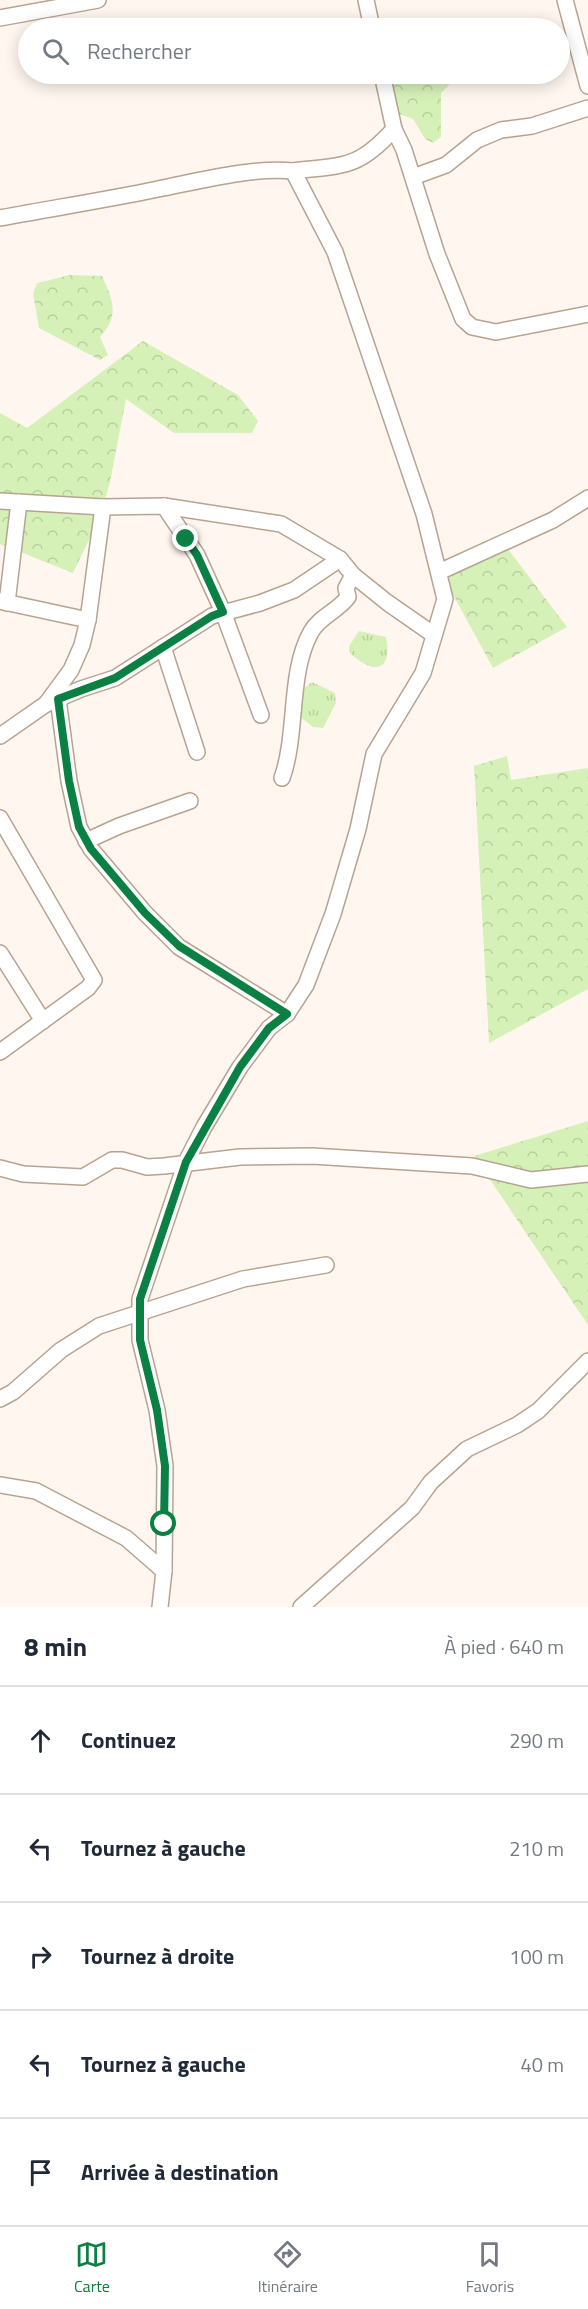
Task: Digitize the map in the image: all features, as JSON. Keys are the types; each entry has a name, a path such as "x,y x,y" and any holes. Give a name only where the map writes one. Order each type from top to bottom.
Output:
{"street":[{"path":"0,18 99,0"},
{"path":"366,0 370,18"},
{"path":"564,0 569,18"},
{"path":"570,22 588,86"},
{"path":"384,84 394,129 413,177 437,254 463,319 472,327 496,332 588,314"},
{"path":"413,177 446,165 477,140 501,130 532,126 588,108"},
{"path":"0,217 160,189 188,181 275,169 293,171 347,165 373,153 394,129"},
{"path":"160,1607 164,1571 165,1466 157,1410 140,1340 138,1316 146,1279 186,1162 240,1067 269,1028 287,1014 306,985 333,914 358,829 374,754 423,674 446,599 424,514 335,252 293,171"},
{"path":"439,572 553,520 588,498"},
{"path":"0,501 102,507 164,506 281,524 340,559 353,575 434,635"},
{"path":"19,502 3,602 88,620"},
{"path":"164,506 197,555 223,612 261,715"},
{"path":"102,507 88,620 82,645 52,701 79,827 86,841 145,913 179,946 287,1014"},
{"path":"0,736 52,701 115,678 212,616 260,603 294,590 340,559"},
{"path":"282,778 289,756 298,676 310,633 323,615 344,603 348,597 346,588 353,575"},
{"path":"163,647 197,752"},
{"path":"86,841 119,826 190,801"},
{"path":"0,818 94,980 88,988 0,1052"},
{"path":"0,953 43,1021"},
{"path":"0,1168 23,1173 83,1177 112,1160 122,1160 147,1167 271,1156 358,1157 414,1164 472,1166 531,1180 588,1173"},
{"path":"0,1399 13,1392 75,1340 99,1326 138,1316 243,1279 326,1265"},
{"path":"301,1607 412,1508 431,1482 467,1449 517,1425 538,1411 588,1361"},
{"path":"0,1485 36,1491 126,1539 164,1571"}],"green space":[{"path":"390,84 450,84 441,93 441,137 433,143 425,139 413,119 394,112"},
{"path":"70,275 102,276 109,293 113,308 112,315 100,337 108,355 100,360 39,328 33,294 37,283"},
{"path":"143,341 238,395 258,421 252,433 174,433 126,399 110,482 100,517 73,573 0,544 0,413 27,428"},
{"path":"505,545 567,627 493,668 445,580"},
{"path":"359,631 386,637 387,657 384,663 373,667 366,665 350,653 349,646"},
{"path":"312,682 335,693 336,703 323,728 313,727 295,713 299,692"},
{"path":"507,756 511,780 588,768 588,989 489,1043 474,766"},
{"path":"588,1121 588,1325 474,1156"}],"route":[{"path":"164,1524 165,1466 157,1410 147,1377 140,1340 138,1316 140,1299 186,1162 204,1127 240,1067 269,1028 287,1014 204,964 179,946 145,913 91,849 79,827 69,781 58,699 115,678 212,616 223,612 197,555 186,539"}]}
